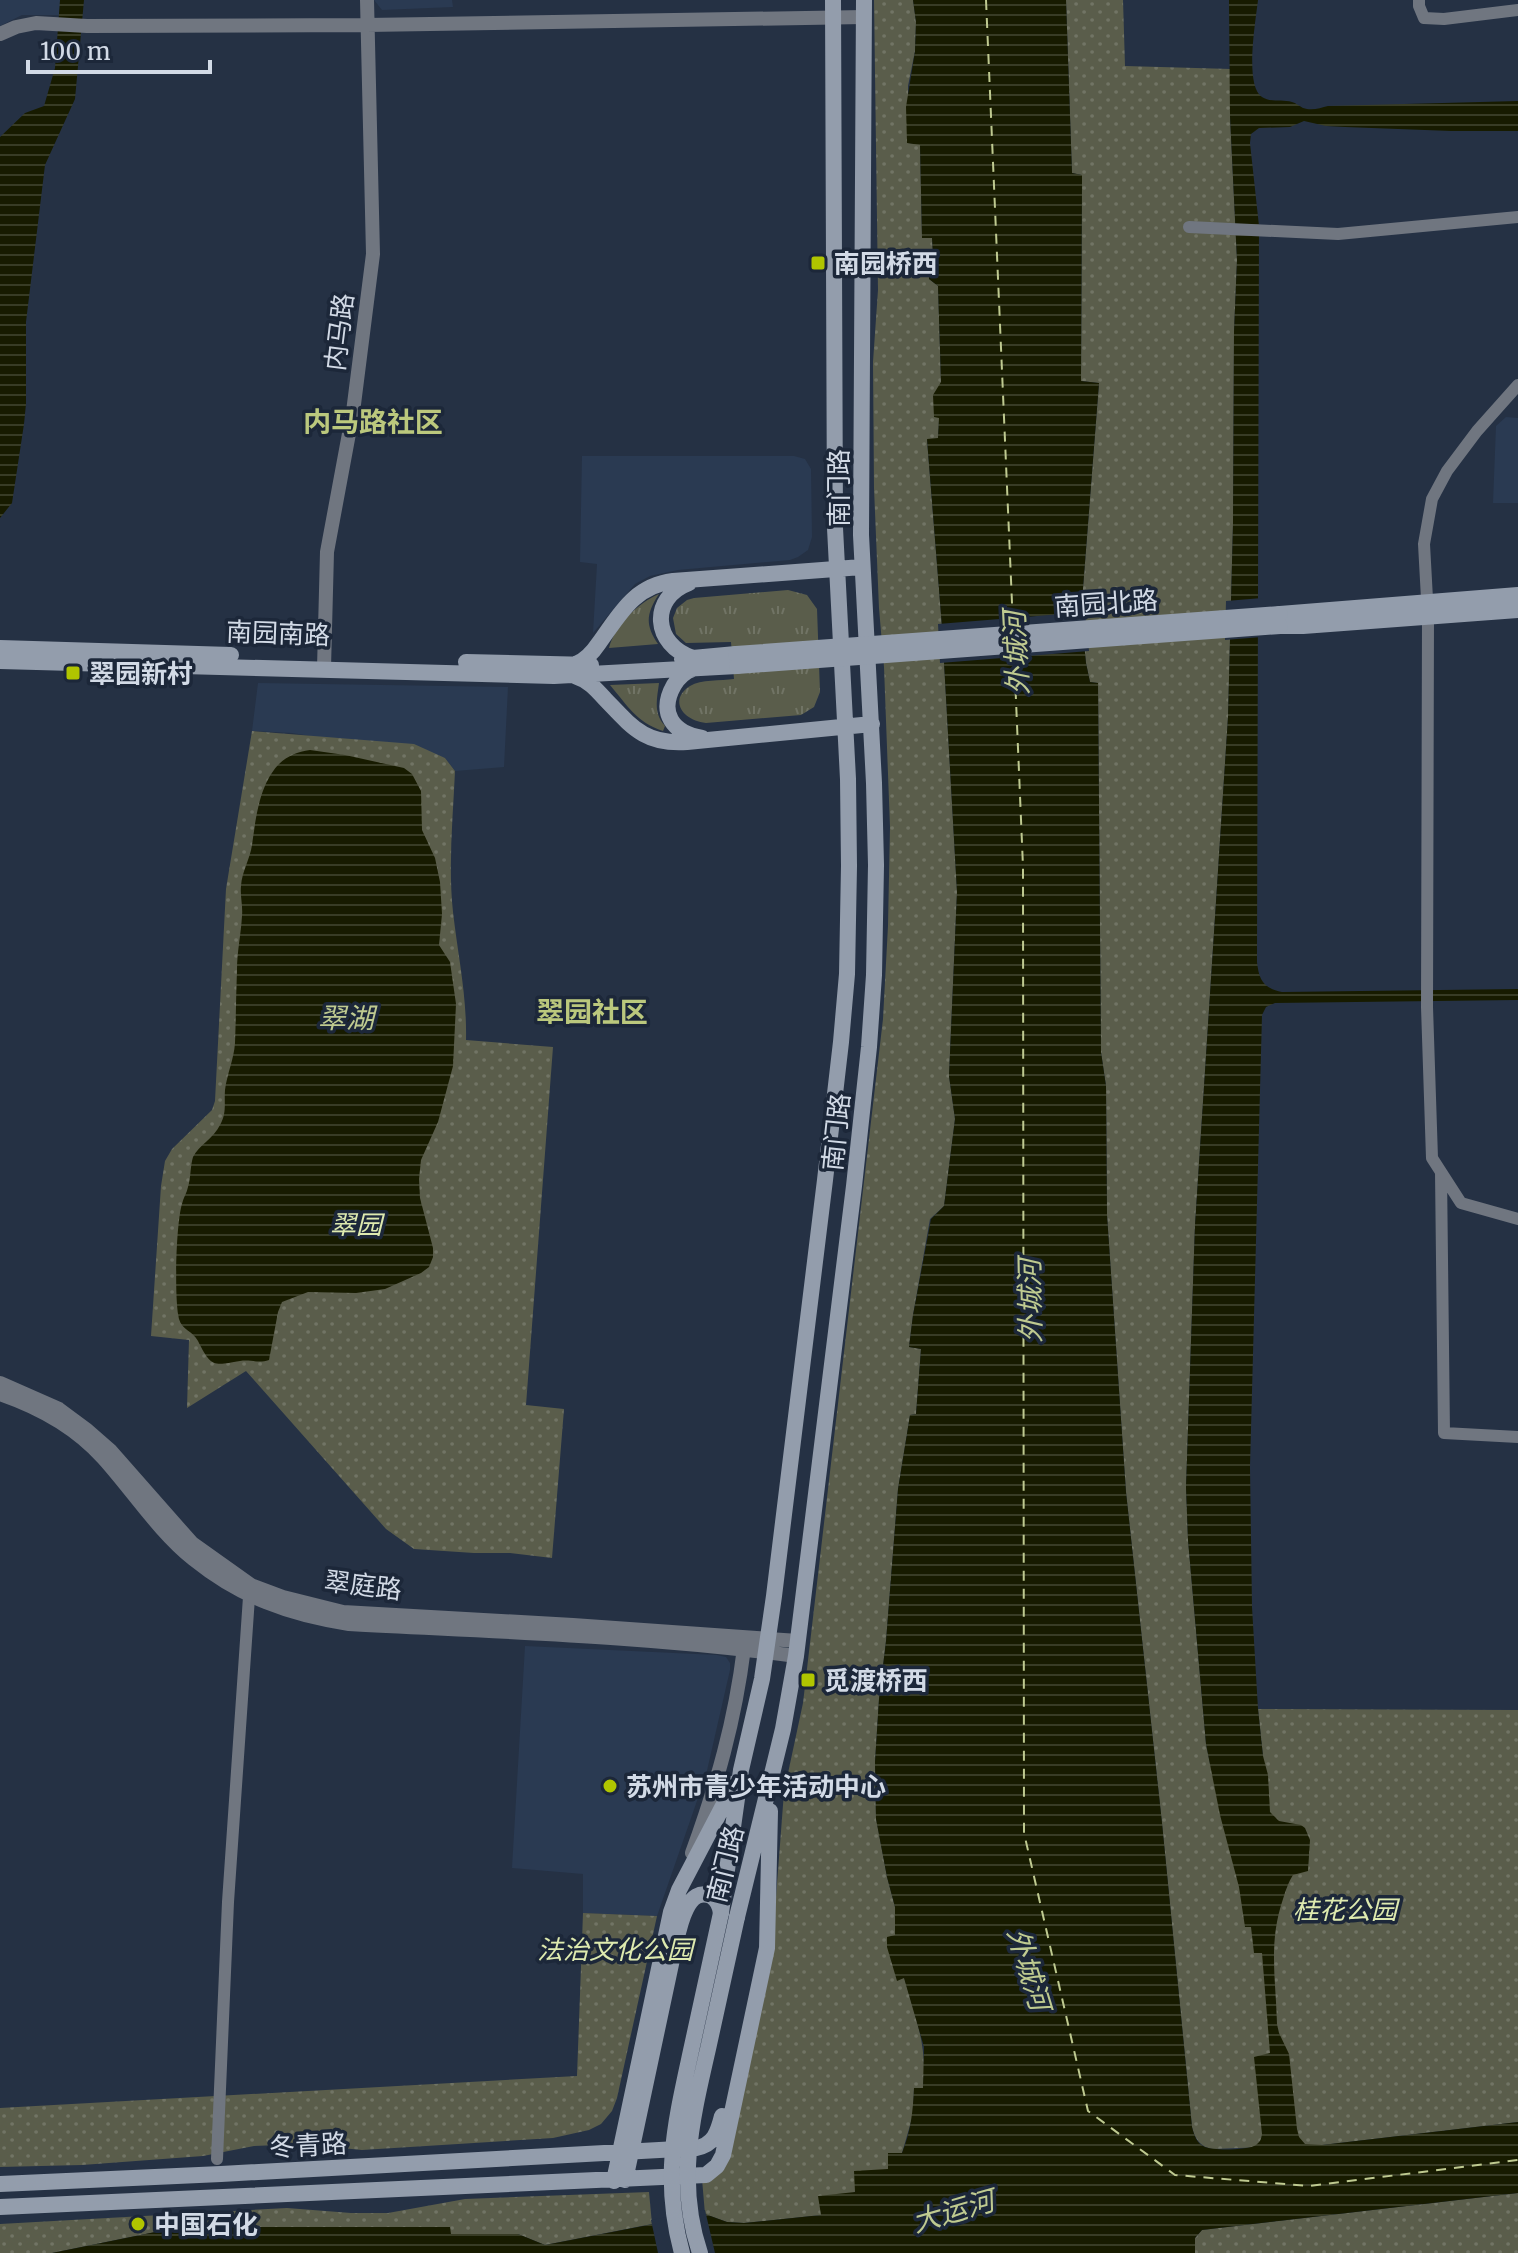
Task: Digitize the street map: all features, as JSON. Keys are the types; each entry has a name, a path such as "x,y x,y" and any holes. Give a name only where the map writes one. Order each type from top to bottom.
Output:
{"main road":[{"name":"南门路","path":"700,2253 692,2226 687,2189 690,2133 729,1915 741,1770 754,1720 767,1645 847,974 848,791 836,569 834,8"},
{"name":"南门路","path":"682,2253 672,2202 673,2138 729,1915 771,1781 797,1648 869,1047 876,878 872,724 862,567 864,8"},
{"path":"862,567 702,578 648,587 626,606 590,654 572,670 637,730 654,740 674,743 872,724"},
{"path":"702,578 673,591 665,601 661,616 666,641 693,663 672,688 668,712 681,731 711,739"},
{"name":"南园北路","path":"554,670 736,660 1427,609 1518,595"},
{"name":"南园北路","path":"1427,609 1518,610"},
{"name":"南园南路","path":"0,648 554,670"},
{"name":"南园南路","path":"0,661 324,663"},
{"path":"619,2181 671,1912 679,1890 741,1770"},
{"name":"冬青路","path":"0,2207 703,2176 715,2169 722,2158 767,1948 771,1781"},
{"path":"624,2152 683,1914 693,1899 703,1895 716,1900 729,1915"},
{"name":"冬青路","path":"0,2184 700,2148 710,2143 718,2131 762,1911 757,1905 748,1903 729,1915"}],"street":[{"name":"内马路","path":"324,663 327,552 353,412 373,254 367,0"},
{"path":"1419,0 1424,18 1444,19 1518,10"},
{"path":"0,34 36,23 87,26 367,25 864,8"},
{"path":"1189,227 1338,234 1518,217"},
{"path":"1518,385 1454,461 1432,499 1424,544 1427,609 1427,1007 1432,1158 1461,1203 1518,1219"},
{"path":"1441,1172 1444,1433 1518,1437"},
{"name":"翠庭路","path":"0,1383 59,1409 86,1429 110,1450 192,1543 251,1585 283,1597 343,1612 797,1648"},
{"name":"翠庭路","path":"0,1394 56,1419 79,1437 101,1455 191,1557 249,1597 321,1620 349,1624 744,1648 767,1645"},
{"path":"217,2159 228,1902 249,1597"},
{"path":"679,1890 721,1770 740,1683 744,1648"}],"shaded area":[{"path":"0,0 60,0 60,15 22,15 0,26"},
{"path":"374,0 452,0 453,7 382,10"},
{"path":"1506,417 1518,418 1518,503 1493,503 1496,426"},
{"path":"582,456 794,456 805,459 811,469 812,537 808,550 790,560 678,570 650,576 635,584 593,633 597,564 580,562"},
{"path":"258,683 508,687 504,767 455,771 445,758 292,733 252,731"},
{"name":"苏州市青少年活动中心","path":"525,1646 717,1655 726,1657 730,1663 706,1775 657,1916 583,1913 583,1874 512,1868"}],"green space":[{"path":"874,0 913,0 916,22 915,51 908,86 908,143 920,144 922,237 932,237 929,279 938,286 941,382 938,439 927,440 942,627 957,892 949,1076 955,1119 944,1206 930,1219 909,1347 921,1349 916,1414 910,1415 898,1489 875,1762 876,1818 895,1907 897,1980 904,1977 920,2032 924,2073 923,2088 914,2088 913,2115 902,2153 888,2169 821,2215 727,2222 705,2214 702,2179 713,2179 775,1910 784,1792 803,1703 883,1019 890,827 874,488 873,362 878,290"},
{"name":"桂花公园","path":"1066,0 1123,0 1125,66 1231,69 1230,116 1237,260 1228,717 1195,1225 1186,1487 1188,1540 1210,1764 1263,1756 1258,1709 1518,1710 1518,2122 1322,2145 1213,2149 1199,2142 1192,2127 1126,1492 1107,1215 1106,1086 1101,1052 1098,683 1090,682 1081,614 1099,383 1081,381 1082,175 1072,173"},
{"path":"788,590 807,595 817,609 820,692 814,707 801,715 706,723 685,714 679,703 680,697 690,686 705,681 734,679 731,642 686,643 676,634 673,618 677,608 694,598"},
{"path":"659,594 649,619 658,644 609,648 616,631 628,616"},
{"path":"659,683 657,706 665,726 663,731 639,718 610,685"},
{"name":"翠园","path":"252,731 414,744 445,758 455,771 452,894 464,992 466,1040 553,1047 526,1405 564,1409 552,1558 414,1549 386,1529 246,1371 187,1408 189,1340 151,1336 165,1161 172,1149 212,1110 215,1101 226,889"},
{"name":"法治文化公园","path":"583,1913 657,1916 617,2098 612,2111 601,2124 589,2130 553,2138 362,2150 301,2144 254,2146 203,2156 82,2165 0,2167 0,2108 577,2076"},
{"path":"649,2192 652,2224 545,2245 518,2234 450,2234 449,2227 230,2227 170,2229 52,2253 0,2253 0,2224 287,2208 388,2213 465,2199"},
{"path":"1518,2193 1518,2253 1195,2253 1195,2238 1202,2230"}],"water":[{"path":"60,0 84,0 75,99 45,165 26,322 24,424 12,503 0,518 0,137 25,113 44,106 55,68"},
{"path":"913,0 1066,0 1072,173 1082,175 1081,381 1099,383 1081,614 1090,682 1098,683 1101,1052 1106,1086 1107,1215 1126,1492 1192,2127 1202,2146 1209,2148 1246,2148 1260,2141 1262,2134 1254,2057 1270,2053 1262,1953 1254,1953 1251,1927 1245,1927 1239,1887 1206,1744 1186,1487 1195,1225 1228,717 1237,260 1230,116 1229,0 1258,0 1252,66 1257,90 1265,99 1292,102 1310,109 1518,101 1518,131 1345,127 1304,121 1290,127 1259,128 1251,134 1259,226 1259,974 1266,985 1282,992 1518,989 1518,1000 1275,1003 1266,1007 1262,1015 1250,1467 1252,1607 1258,1709 1270,1812 1279,1821 1301,1825 1310,1840 1308,1871 1293,1875 1288,1884 1278,1915 1274,1946 1277,2024 1289,2054 1299,2137 1305,2144 1322,2145 1518,2122 1518,2193 1202,2230 1195,2238 1195,2253 52,2253 170,2229 450,2227 451,2234 518,2234 545,2245 705,2214 727,2222 744,2223 821,2215 818,2196 855,2192 854,2171 888,2169 888,2153 902,2153 911,2121 914,2088 923,2088 924,2047 904,1978 897,1981 887,1947 887,1937 895,1935 895,1907 876,1819 875,1762 898,1489 910,1415 916,1414 921,1349 909,1347 931,1219 944,1206 955,1119 949,1076 957,892 942,627 927,439 938,438 939,418 934,417 933,395 941,382 938,286 929,279 928,255 933,255 932,238 922,238 920,145 907,143 906,107 915,51"},
{"name":"翠湖","path":"310,750 404,768 412,774 421,791 422,830 435,858 440,882 442,914 439,945 450,962 456,1004 453,1066 438,1122 421,1160 419,1179 433,1257 429,1267 421,1273 385,1289 356,1293 308,1292 282,1302 269,1360 218,1364 206,1356 196,1338 179,1319 176,1279 180,1214 193,1157 217,1130 224,1116 225,1090 235,1043 241,886 259,803 266,783 278,765 292,755"}],"pier":[{"path":"1262,598 1262,637 1225,640 1226,601"},
{"path":"1085,612 1089,651 940,663 938,624"},
{"path":"705,2210 715,2253 658,2253 651,2220"}],"ferry route":[{"path":"986,0 1013,626"},
{"path":"1014,653 1023,867 1024,1833 1088,2111 1175,2175 1309,2186 1518,2160"}],"place":[{"name":"南园桥西","path":"818,263"},
{"name":"翠园新村","path":"73,673"},
{"name":"觅渡桥西","path":"808,1680"},
{"name":"苏州市青少年活动中心","path":"610,1786"},
{"name":"中国石化","path":"138,2224"}],"district":[{"name":"内马路社区","path":"373,422"},
{"name":"翠园社区","path":"592,1012"}],"water label":[{"name":"外城河","path":"1016,653"},
{"name":"外城河","path":"1030,1301"},
{"name":"外城河","path":"1029,1969"},
{"name":"大运河","path":"953,2211"}]}
